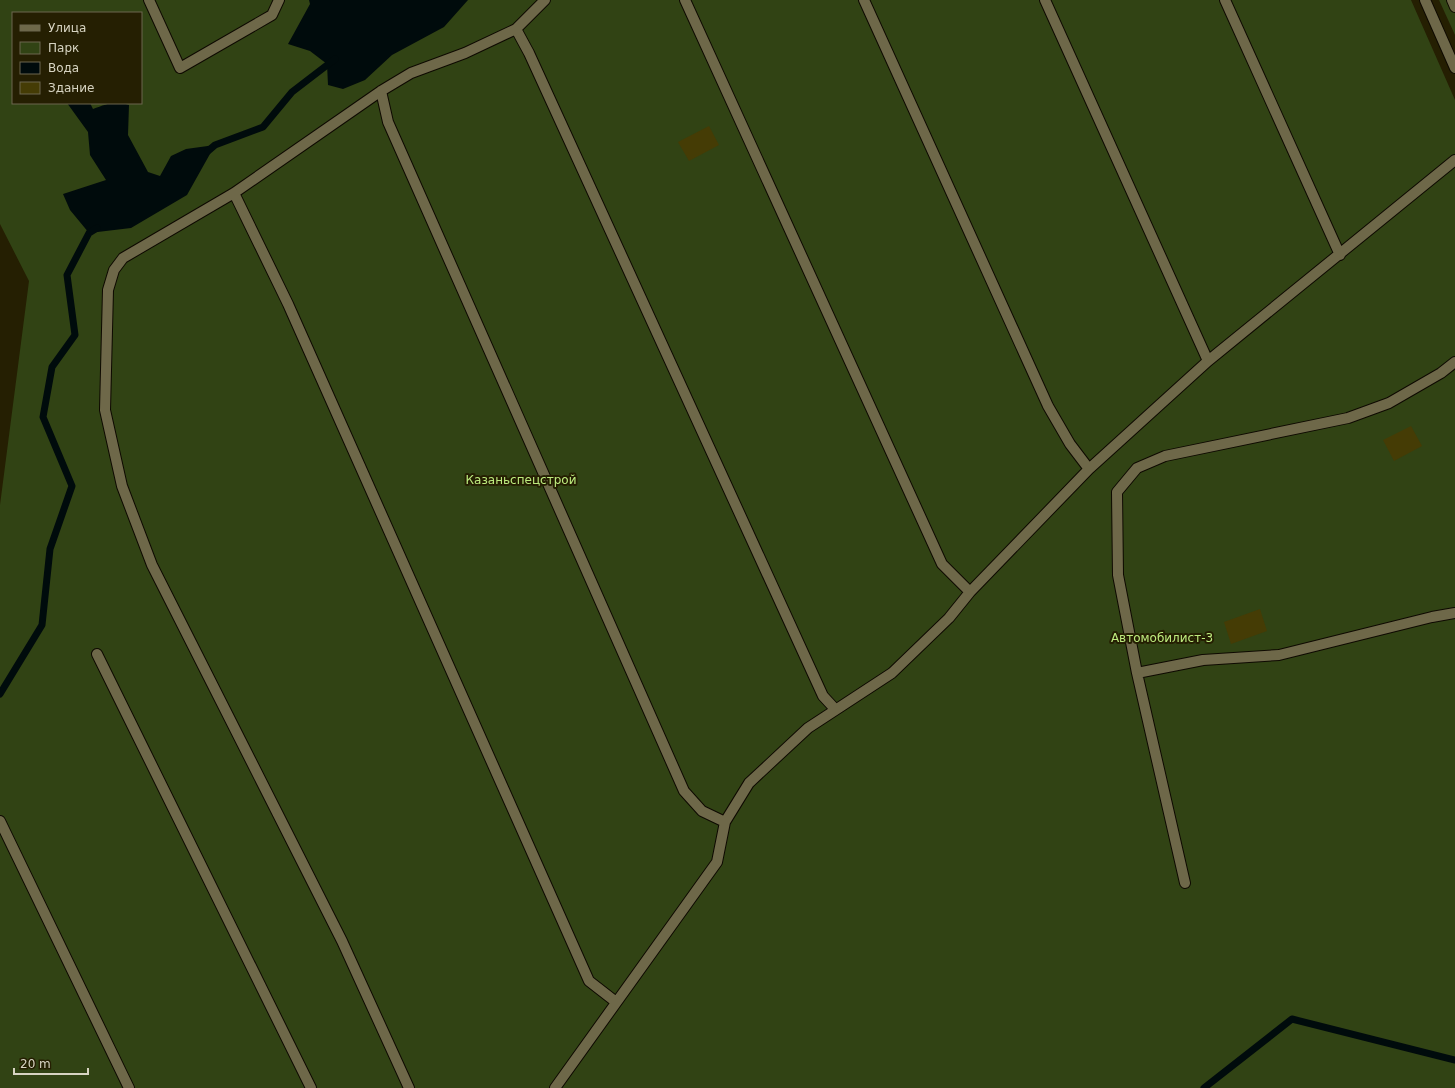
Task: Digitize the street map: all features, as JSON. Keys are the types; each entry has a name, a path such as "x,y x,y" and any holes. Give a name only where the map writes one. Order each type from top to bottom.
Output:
{"street":[{"path":"149,0 180,68 272,15 280,0"},
{"path":"405,1087 342,941 152,564 122,486 105,410 108,290 114,270 122,258 234,193 381,91 411,73 465,53 516,29 545,0"},
{"path":"685,0 942,564 970,592"},
{"path":"864,0 1048,406 1070,444 1089,469"},
{"path":"1045,0 1208,361"},
{"path":"1225,0 1340,255"},
{"path":"1425,0 1455,68"},
{"path":"1452,0 1455,7"},
{"path":"516,29 529,53 823,696 835,709"},
{"path":"381,91 388,122 684,790 702,811 725,822"},
{"path":"555,1088 717,862 725,822 750,783 808,728 892,672 949,618 970,592 1089,469 1208,361 1455,160"},
{"path":"234,193 288,304 589,981 616,1002"},
{"path":"1185,883 1137,673 1118,575 1117,492 1137,468 1166,456 1348,418 1389,403 1441,373 1455,362"},
{"path":"1137,673 1203,660 1279,655 1432,617 1455,613"},
{"path":"97,654 311,1088"},
{"path":"0,821 129,1088"}],"green space":[{"name":"Казаньспецстрой","path":"0,0 1411,0 1455,100 1455,1088 0,1088 0,505 29,281 0,224"},
{"path":"1439,0 1455,0 1455,35"}],"water":[{"path":"309,0 468,0 444,27 392,55 365,80 343,89 328,85 327,64 310,51 288,44 310,4"},
{"path":"68,104 90,104 93,109 107,104 129,105 128,135 148,172 160,176 171,156 186,149 215,145 187,195 131,228 89,233 70,210 63,194 106,180 90,155 88,132"}],"building":[{"path":"709,126 719,145 689,161 678,142"},
{"path":"1411,426 1422,446 1394,461 1383,440"},
{"path":"1260,609 1267,631 1231,644 1224,622"}],"waterway":[{"path":"208,151 215,145 263,127 292,92 335,59"},
{"path":"0,694 42,625 50,549 72,486 43,417 52,367 75,335 67,275 89,233 97,228"},
{"path":"1204,1088 1292,1019 1455,1060"}],"park label":[{"name":"Автомобилист-3","path":"1162,638"}]}
